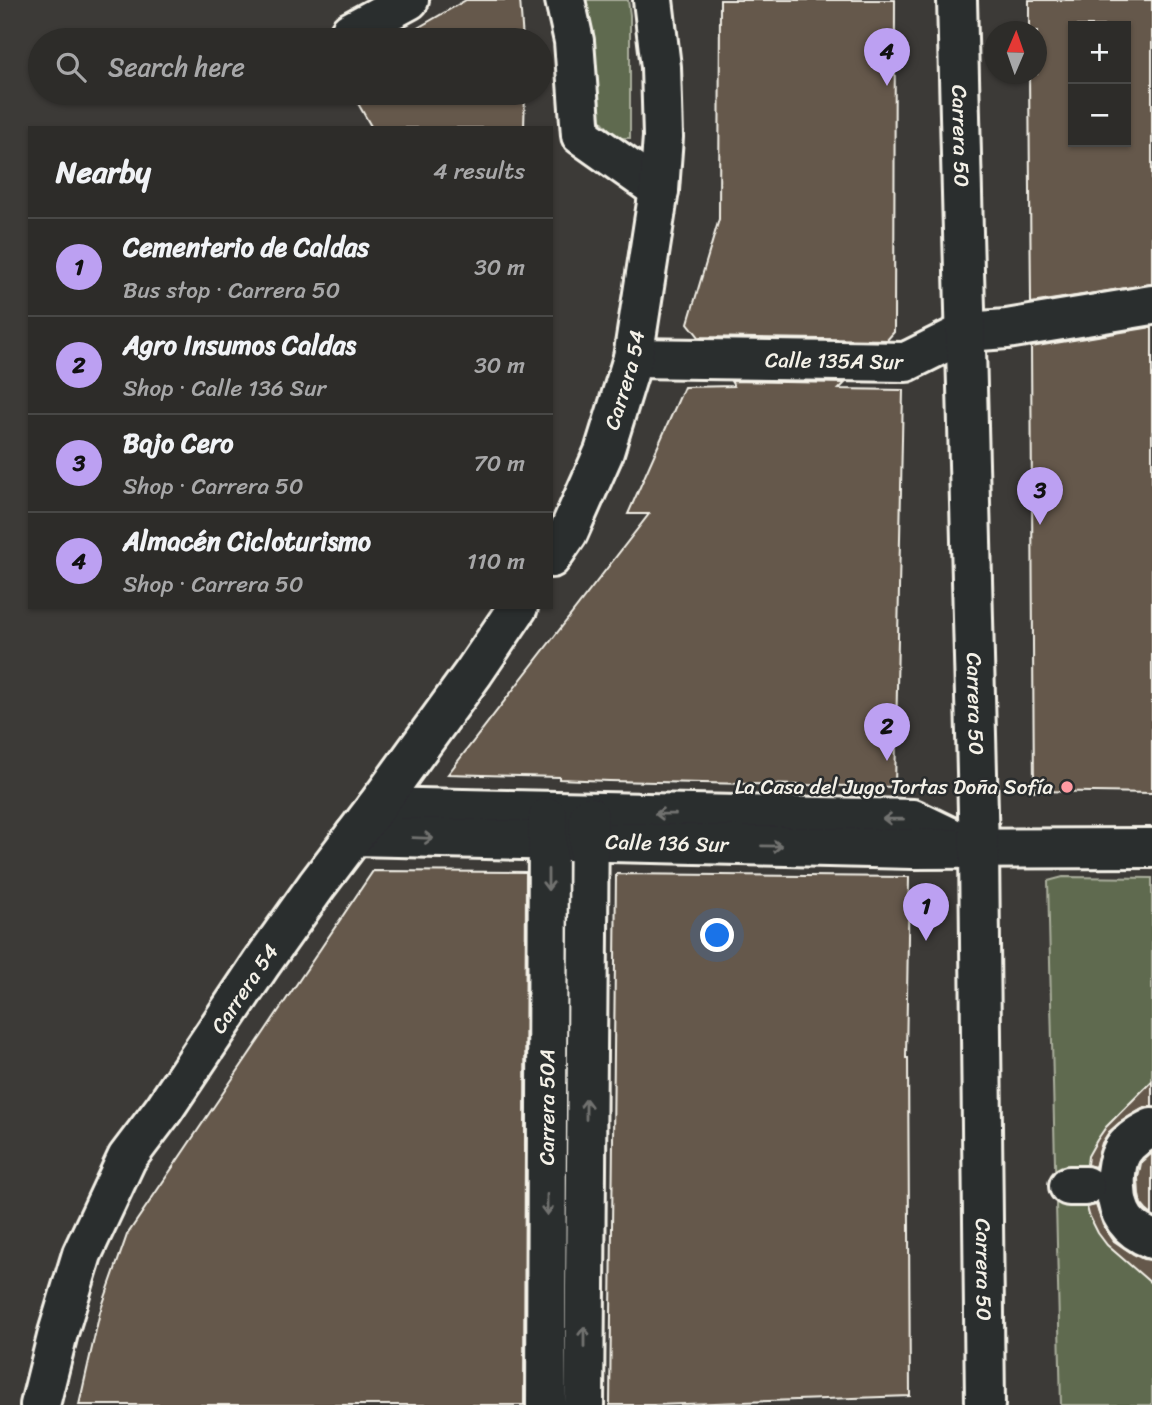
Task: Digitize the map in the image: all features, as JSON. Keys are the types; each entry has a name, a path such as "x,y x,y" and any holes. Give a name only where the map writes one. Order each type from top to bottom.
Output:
{"street":[{"path":"357,28 409,0"},
{"path":"565,0 573,41 581,135 659,190"},
{"name":"Carrera 54","path":"553,555 568,533 604,452 633,358 659,190 663,136 661,67 653,0"},
{"name":"Carrera 50","path":"957,0 979,850 985,1405"},
{"name":"Calle 135A Sur","path":"633,358 906,362 966,332 1007,329 1152,305"},
{"name":"Carrera 54","path":"40,1405 82,1254 127,1158 164,1109 261,964 517,609"},
{"name":"Calle 136 Sur","path":"365,821 589,827 979,850 1152,848"},
{"name":"Carrera 50A","path":"546,1405 548,827"},
{"name":"Carrera 50A","path":"584,1405 589,827"},
{"path":"1152,1128 1134,1138 1121,1153 1115,1168 1091,1185 1116,1204 1126,1222 1140,1235 1152,1239"}],"green space":[{"path":"584,0 628,0 630,138 616,138 600,119"},
{"path":"1063,877 1152,878 1152,1405 1061,1405 1048,881"}],"building":[{"path":"466,0 520,0 522,28 418,28"},
{"path":"720,0 895,0 894,332 887,340 699,337 688,323 719,219"},
{"path":"1029,0 1152,0 1152,284 1031,303 1029,84 1047,84 1047,21 1029,21"},
{"path":"359,105 525,105 524,126 371,126"},
{"path":"1152,327 1152,793 1034,791 1031,347"},
{"path":"731,381 845,383 839,389 903,390 895,787 609,781 448,774 649,514 628,514 684,387 734,386"},
{"path":"373,871 526,872 524,1405 79,1405 100,1312 127,1235"},
{"path":"616,874 909,877 906,1058 910,1396 610,1405"},
{"path":"1152,1081 1152,1106 1142,1109 1109,1132 1102,1143 1095,1167 1087,1165 1088,1156 1106,1127"},
{"path":"1152,1153 1152,1215 1141,1204 1138,1178 1141,1163"},
{"path":"1096,1205 1103,1225 1114,1241 1143,1259 1152,1260 1152,1284 1107,1245 1098,1233 1087,1207"}],"place":[{"name":"Almacén Cicloturismo","path":"887,86"},
{"name":"Bajo Cero","path":"1040,525"},
{"name":"Agro Insumos Caldas","path":"887,761"},
{"name":"La Casa del Jugo Tortas Doña Sofía","path":"1067,787"},
{"name":"Cementerio de Caldas","path":"926,941"}]}
